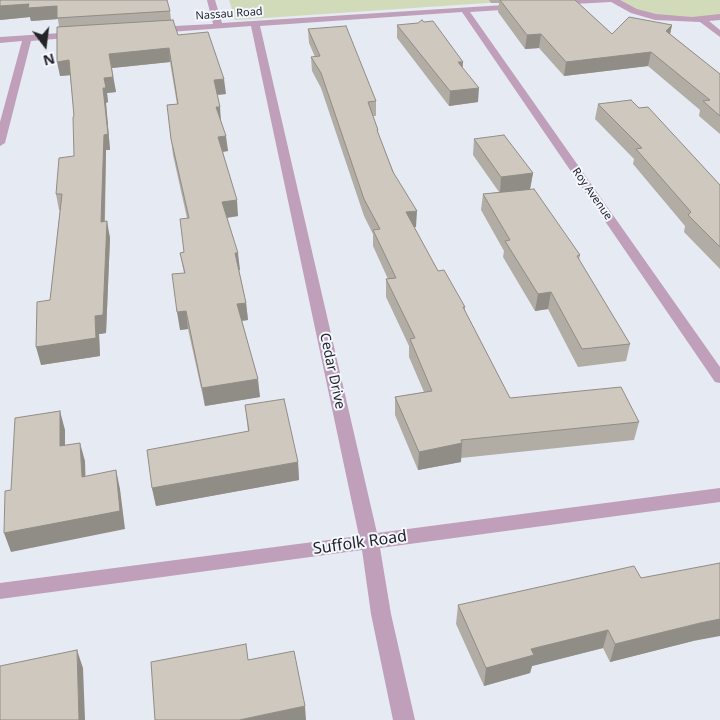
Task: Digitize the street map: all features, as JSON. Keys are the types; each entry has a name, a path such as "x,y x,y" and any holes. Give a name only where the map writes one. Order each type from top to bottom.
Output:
{"street":[{"path":"211,0 218,26"},
{"path":"551,4 608,0"},
{"path":"614,0 625,8 649,16 703,20 720,17"},
{"name":"Nassau Road","path":"142,31 522,6"},
{"name":"Roy Avenue","path":"464,10 720,378"},
{"path":"703,20 720,34"},
{"name":"Cedar Drive","path":"255,23 370,542 381,614 404,720"},
{"path":"0,40 84,34"},
{"path":"0,143 27,38"},
{"name":"Suffolk Road","path":"0,591 720,495"}],"green space":[{"path":"229,0 532,0 235,20"},
{"path":"617,0 720,0 720,16 690,19 641,12"}],"building":[{"path":"0,0 167,0 170,11 57,18 57,6 28,8 29,4 0,6"},
{"path":"500,0 575,0 612,34 629,17 672,25 666,31 720,74 720,116 703,101 710,100 651,52 566,62 541,34 527,35"},
{"path":"173,20 178,35 208,32 224,79 214,80 220,107 216,107 226,136 218,137 237,200 222,202 238,253 235,253 246,303 237,304 258,379 202,388 186,311 177,312 172,274 185,273 180,253 184,252 180,219 189,218 171,139 167,105 178,104 169,48 109,54 113,77 104,78 106,88 103,88 108,134 104,135 101,222 107,221 103,315 95,316 96,338 36,347 37,302 50,300 62,194 56,194 59,158 74,156 74,116 69,60 57,62 57,27"},
{"path":"422,20 424,22 433,21 463,62 458,62 479,88 450,91 397,25 418,23"},
{"path":"346,26 376,101 368,102 393,172 417,211 406,212 438,271 444,270 465,307 463,307 510,398 621,387 639,422 461,440 462,443 419,452 395,397 432,391 410,339 415,338 386,279 396,278 373,230 380,229 364,199 321,73 311,57 320,56 308,29"},
{"path":"631,100 639,108 648,107 720,185 720,247 688,215 691,212 636,149 642,148 598,104"},
{"path":"504,135 533,173 501,177 474,139"},
{"path":"534,189 580,255 577,256 630,344 582,349 551,292 538,294 505,241 510,240 483,194"},
{"path":"284,399 298,462 152,488 147,450 249,431 245,405"},
{"path":"60,411 60,446 80,443 82,477 116,470 120,511 4,533 5,491 11,490 15,418"},
{"path":"720,563 720,619 615,644 608,630 531,649 534,655 486,668 458,605 634,566 641,578"},
{"path":"246,644 248,660 294,651 305,706 239,720 155,720 151,662"},
{"path":"77,650 79,720 0,720 0,666"}]}
